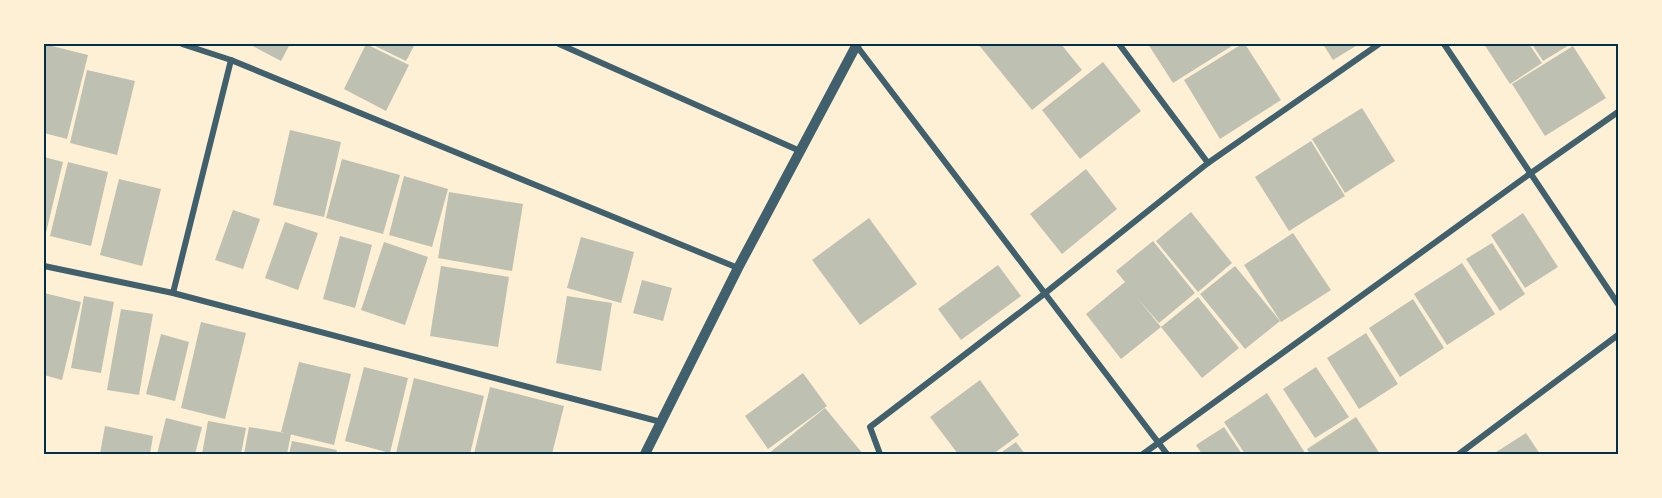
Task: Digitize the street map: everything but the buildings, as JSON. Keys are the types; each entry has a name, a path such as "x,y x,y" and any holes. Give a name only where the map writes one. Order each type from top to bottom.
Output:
{"street":[{"path":"182,44 231,60 738,268"},
{"path":"559,44 800,151"},
{"path":"645,454 738,268 857,44 1167,454"},
{"path":"1119,44 1208,163"},
{"path":"880,454 870,427 1044,294 1208,163 1379,44"},
{"path":"1444,44 1618,304"},
{"path":"173,293 231,60"},
{"path":"1143,454 1618,112"},
{"path":"44,266 173,293 662,422"},
{"path":"1459,454 1618,335"}]}
